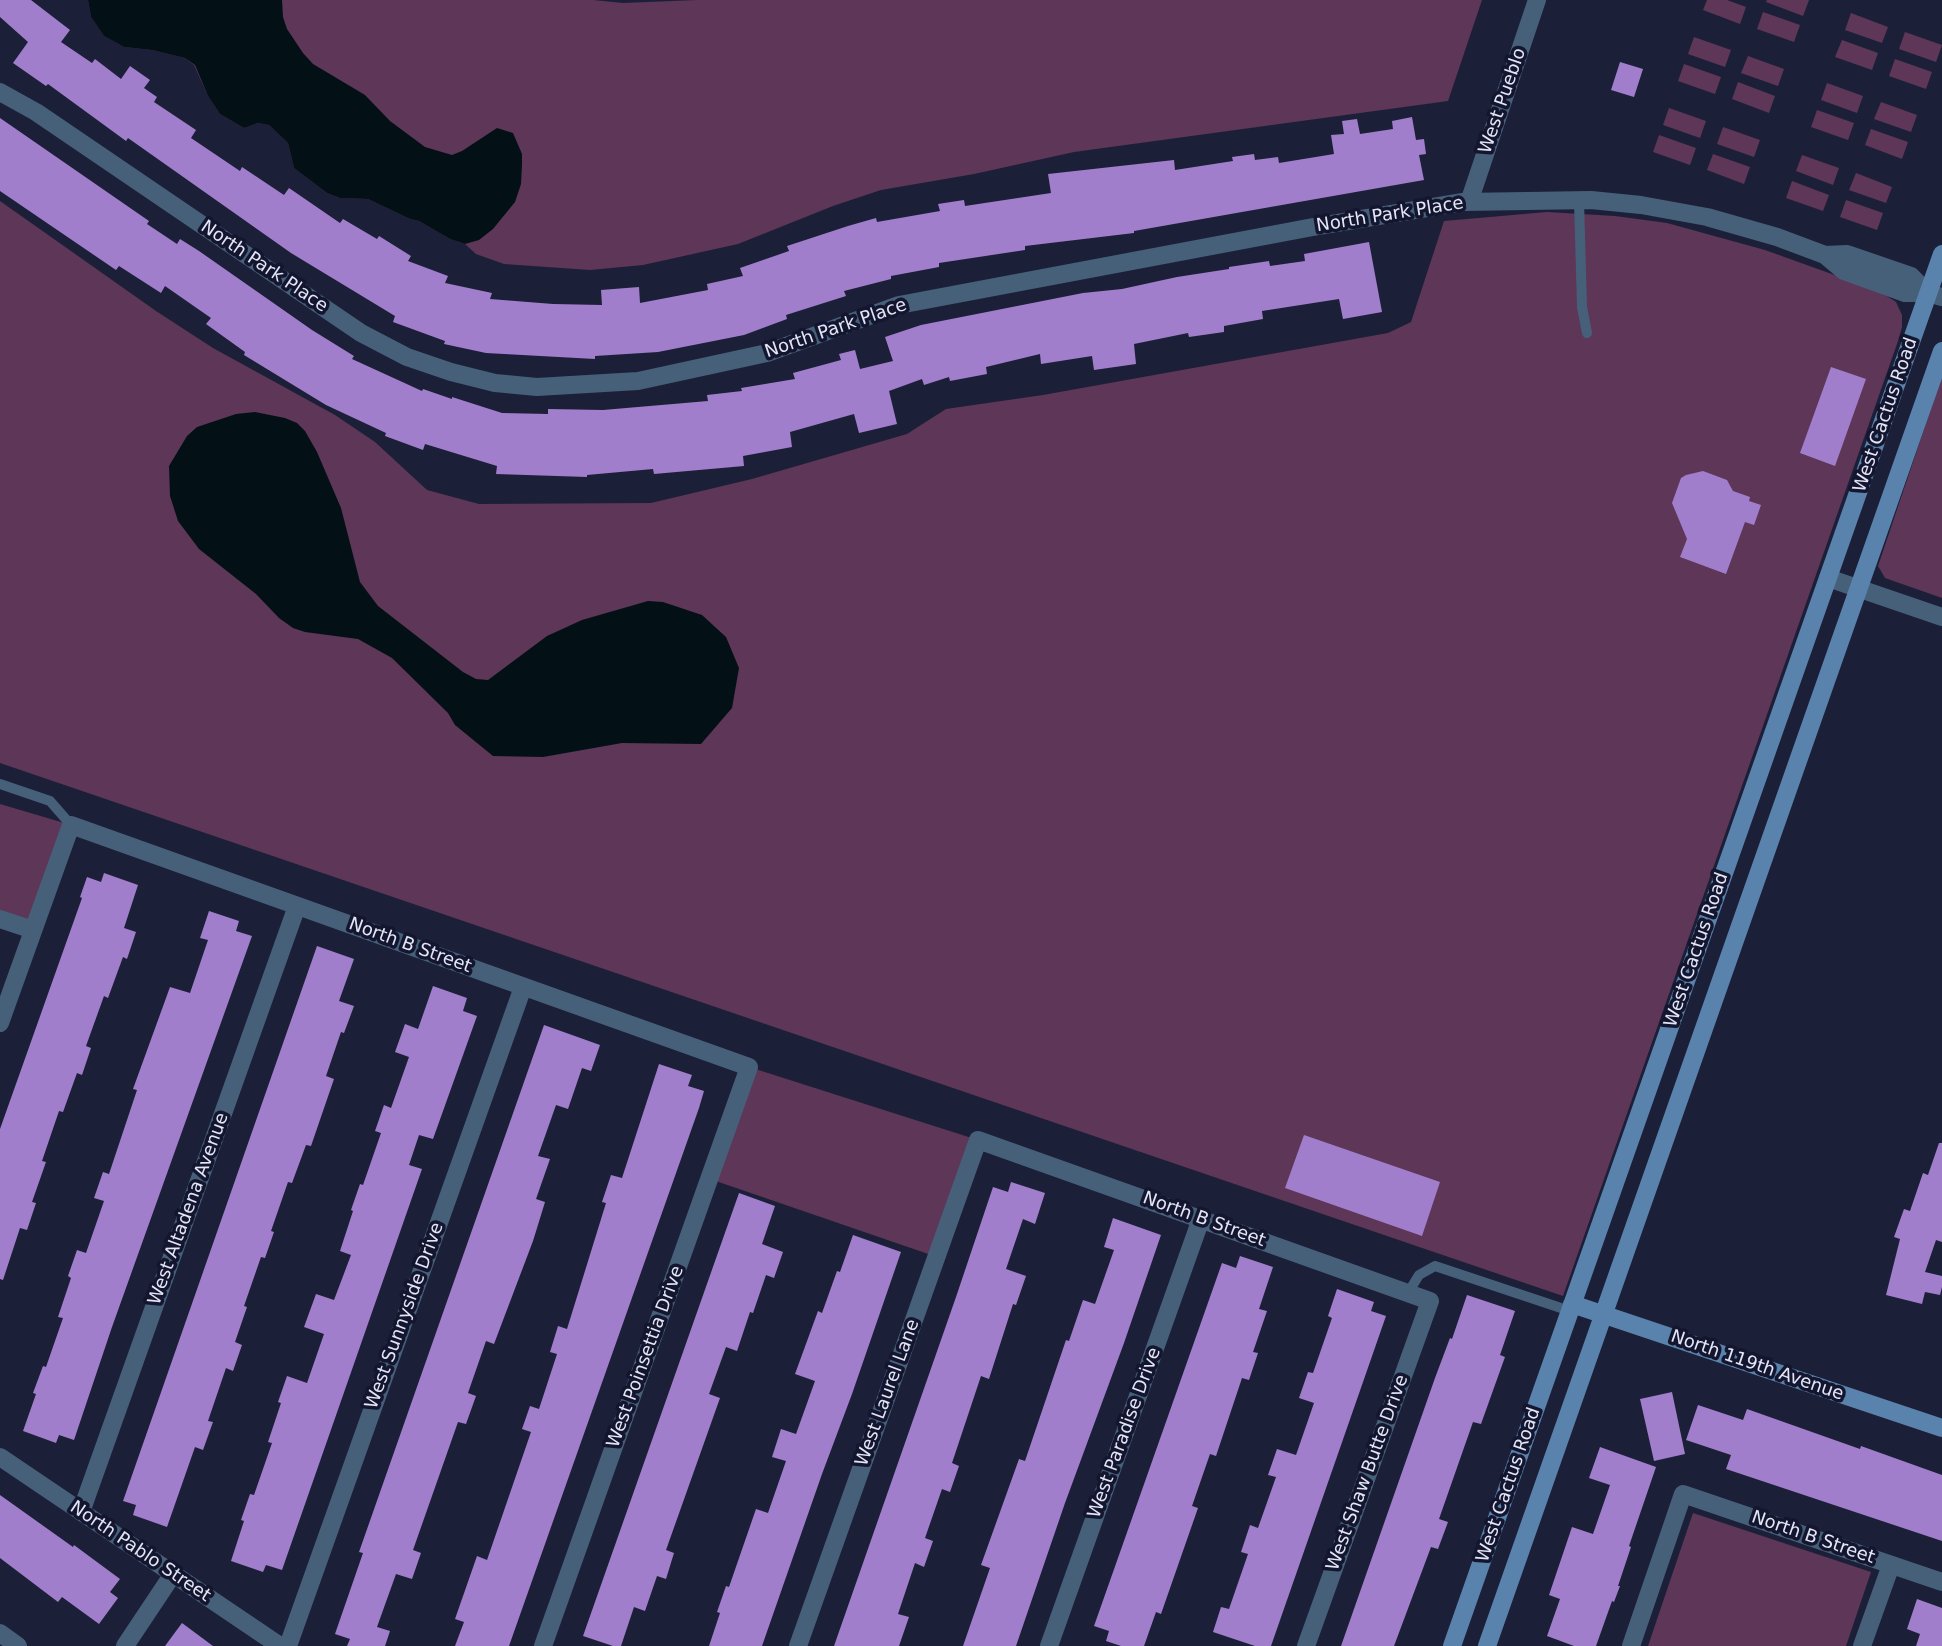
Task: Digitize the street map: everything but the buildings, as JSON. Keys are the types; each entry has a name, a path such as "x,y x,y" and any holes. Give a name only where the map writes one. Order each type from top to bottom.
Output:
{"street":[{"name":"West Pueblo","path":"1469,202 1537,0"},
{"name":"North Park Place","path":"0,92 36,112 361,333 407,357 495,383 537,387 638,381 767,353 899,305 1313,227 1469,202 1579,201 1641,205 1707,218 1777,237 1825,255 1847,254 1911,276 1935,295"},
{"name":"West Cactus Road","path":"1452,1646 1828,578 1935,295 1942,254"},
{"name":"West Cactus Road","path":"1488,1646 1942,351"},
{"path":"1828,578 1942,617"},
{"path":"0,1023 71,825"},
{"name":"North B Street","path":"71,825 749,1068"},
{"name":"West Altadena Avenue","path":"81,1512 297,906"},
{"path":"0,919 33,930"},
{"name":"West Sunnyside Drive","path":"288,1646 523,987"},
{"name":"West Poinsettia Drive","path":"543,1646 749,1068"},
{"name":"North B Street","path":"978,1140 1430,1301"},
{"name":"West Laurel Lane","path":"798,1646 978,1140"},
{"name":"West Paradise Drive","path":"1049,1646 1201,1219"},
{"name":"West Shaw Butte Drive","path":"1306,1646 1430,1301"},
{"name":"North 119th Avenue","path":"1571,1307 1604,1315 1942,1428"},
{"name":"North Pablo Street","path":"0,1457 280,1646"},
{"name":"North B Street","path":"1631,1646 1683,1494 1942,1582"},
{"path":"1863,1646 1891,1565"},
{"path":"125,1646 173,1574"},
{"path":"0,1633 18,1646"}],"lane":[{"path":"1579,201 1582,307 1587,333"},
{"path":"0,784 50,801 71,825"},
{"path":"1408,1293 1419,1275 1435,1266 1571,1307"}],"shaded area":[{"path":"88,0 593,0 623,3 697,0 1482,0 1448,101 1074,152 974,174 881,190 738,244 643,265 590,270 504,264 476,254 465,244 368,199 340,198 327,193 294,168 288,143 269,125 258,123 244,128 220,114 208,96 194,65 185,58 124,47 104,36 91,17"},
{"path":"88,0 282,0 287,29 313,64 365,95 390,121 425,147 452,155 497,128 513,133 522,154 521,184 515,202 493,229 479,240 465,244 368,199 340,198 327,193 294,168 288,143 269,125 258,123 244,128 220,114 208,96 195,65 185,58 124,47 104,36 91,17"},
{"path":"1707,0 1727,0 1746,7 1740,24 1703,10"},
{"path":"1809,0 1803,16 1766,2"},
{"path":"1763,12 1800,25 1794,42 1757,29"},
{"path":"1851,13 1888,27 1882,43 1845,30"},
{"path":"1905,32 1942,45 1936,62 1899,49"},
{"path":"1694,37 1731,50 1725,67 1688,54"},
{"path":"1842,40 1878,53 1872,70 1835,57"},
{"path":"1748,56 1784,69 1778,86 1741,73"},
{"path":"1895,59 1932,72 1926,89 1889,76"},
{"path":"1684,64 1721,77 1715,94 1678,81"},
{"path":"1738,82 1775,96 1769,113 1732,99"},
{"path":"1827,83 1863,96 1857,113 1821,100"},
{"path":"1881,102 1917,115 1911,132 1874,119"},
{"path":"1669,108 1706,121 1700,138 1663,125"},
{"path":"1817,110 1854,123 1848,140 1811,127"},
{"path":"1723,127 1760,140 1754,157 1717,144"},
{"path":"1871,129 1908,142 1902,159 1865,145"},
{"path":"1659,135 1696,148 1690,165 1653,152"},
{"path":"1713,154 1750,167 1744,184 1707,170"},
{"path":"1802,155 1839,168 1833,185 1796,171"},
{"path":"1856,173 1892,187 1886,203 1849,190"},
{"path":"1792,181 1829,195 1823,211 1786,198"},
{"path":"1846,200 1883,213 1877,230 1840,217"},
{"path":"0,201 213,348 335,415 375,442 427,490 479,504 651,503 752,479 907,434 946,409 1043,395 1388,333 1411,322 1444,221 1547,212 1615,216 1667,223 1765,250 1879,291 1896,302 1902,315 1898,341 1563,1296 0,763"},
{"path":"1942,376 1942,598 1885,578 1878,566"},
{"path":"255,412 285,418 297,423 305,431 341,508 360,582 378,606 463,672 476,679 488,680 547,636 582,620 648,601 663,602 702,615 726,637 739,668 732,708 701,744 622,743 543,757 493,756 455,725 448,713 392,658 358,639 293,628 279,618 256,594 199,549 178,521 170,496 169,466 187,436 197,427 236,414"},
{"path":"0,804 71,825 33,930 0,919"},
{"path":"749,1067 978,1140 937,1257 710,1179"},
{"path":"1693,1513 1871,1572 1846,1646 1648,1646"}]}
